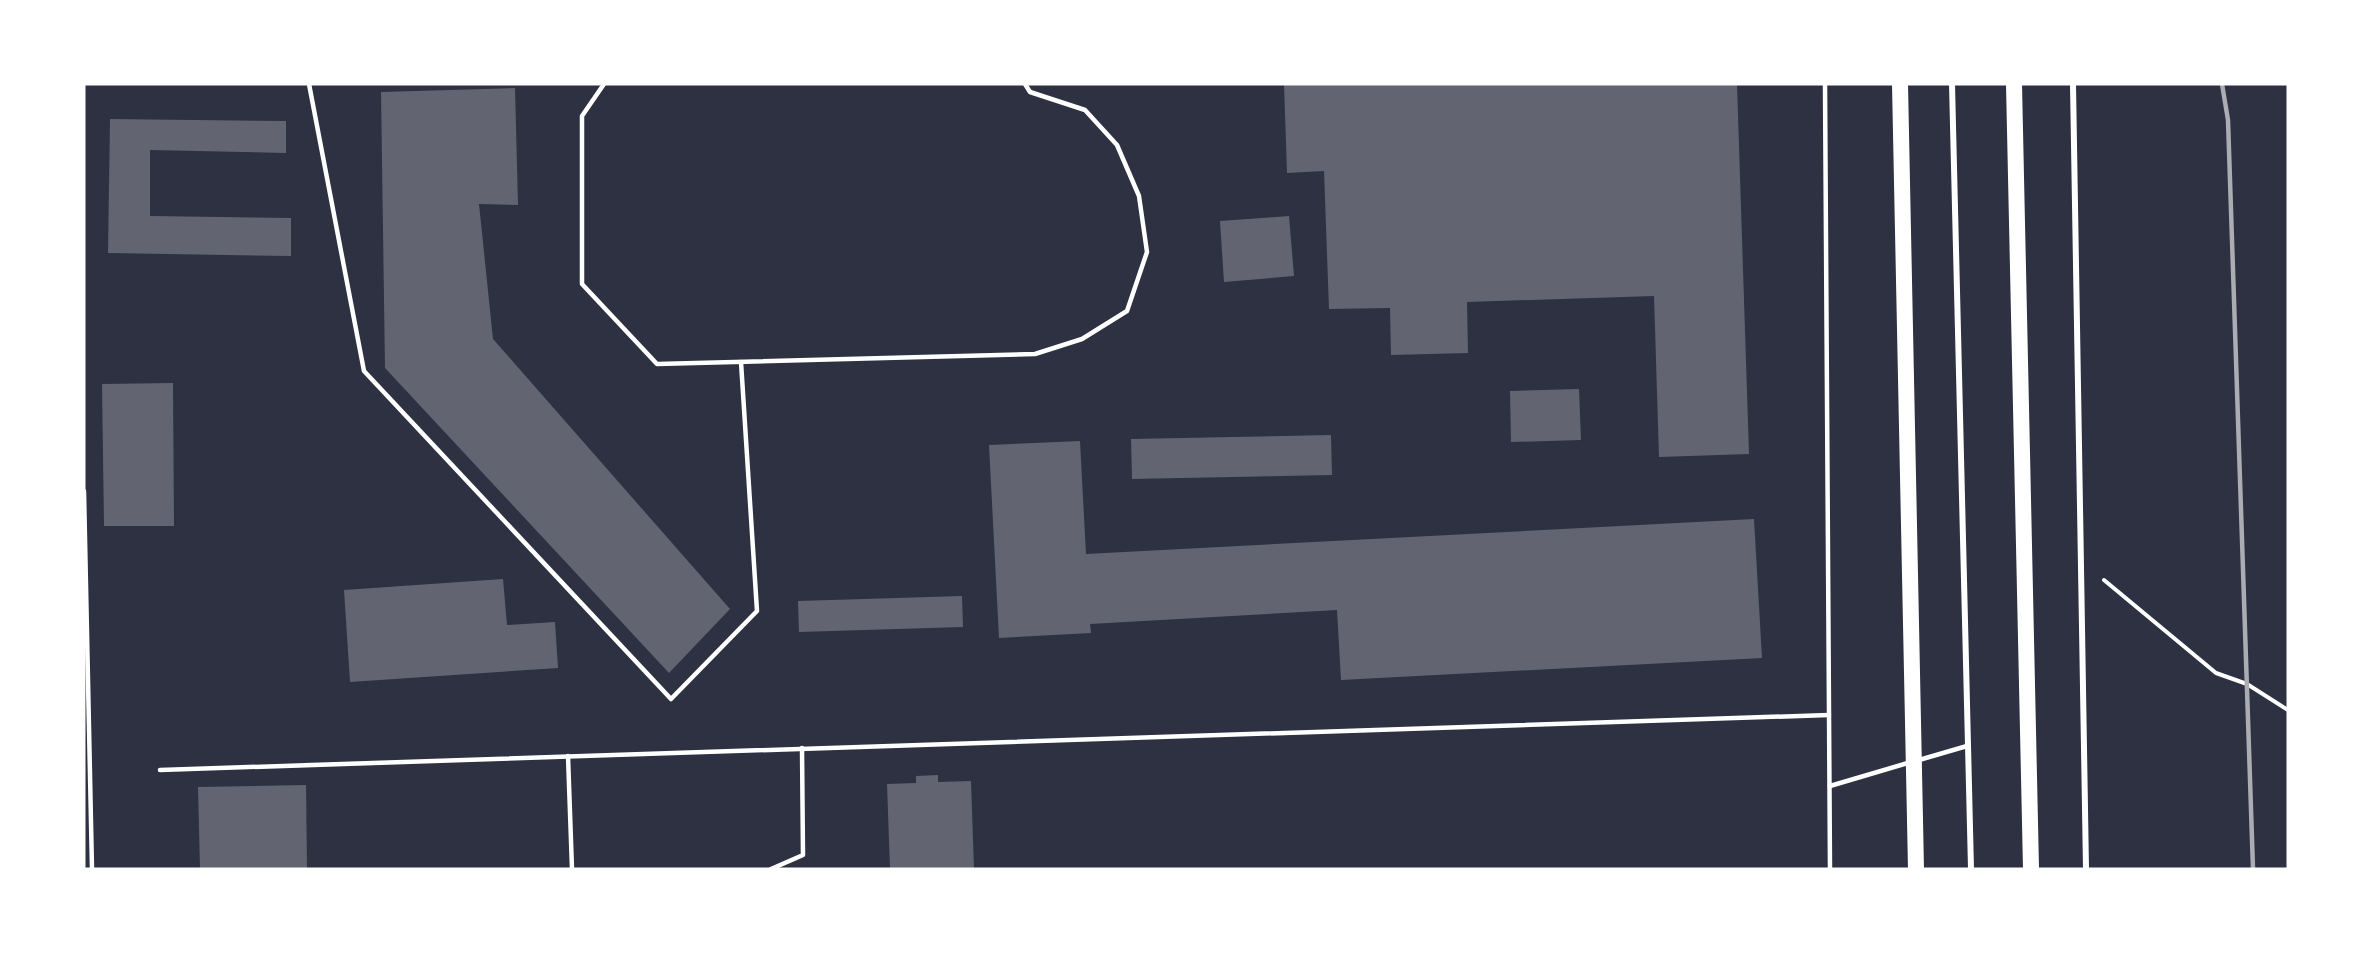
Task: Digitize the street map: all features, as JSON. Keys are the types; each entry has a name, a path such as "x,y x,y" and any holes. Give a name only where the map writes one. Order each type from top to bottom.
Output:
{"highway":[{"path":"1900,84 1916,869"},
{"path":"2014,84 2031,869"}],"street":[{"path":"1952,84 1971,869"},
{"path":"2073,84 2086,869"}],"lane":[{"path":"309,84 364,371 671,699 757,611 741,362"},
{"path":"604,84 582,116 582,284 657,364 1035,354 1082,339 1127,311 1147,252 1139,196 1118,145 1085,110 1030,92 1025,84"},
{"path":"1825,84 1830,869"},
{"path":"84,491 87,757 92,869"},
{"path":"160,770 1829,715"},
{"path":"1830,786 1967,746"},
{"path":"771,869 803,855 802,748"},
{"path":"568,756 572,869"},
{"path":"84,861 91,861"}],"path":[{"path":"2102,578 2216,674 2247,684 2288,710"}],"building":[{"path":"1284,84 1737,84 1749,454 1659,457 1654,296 1467,302 1468,353 1391,355 1390,308 1329,309 1324,171 1287,173"},
{"path":"515,88 518,205 479,204 493,339 730,609 669,673 385,368 381,92"},
{"path":"110,119 286,121 286,153 150,150 150,216 291,218 291,256 108,253"},
{"path":"1289,216 1294,276 1224,282 1220,221"},
{"path":"173,383 174,526 104,526 102,384"},
{"path":"1579,389 1581,440 1511,442 1510,391"},
{"path":"1331,435 1332,475 1132,479 1131,439"},
{"path":"1080,441 1086,554 1754,519 1762,658 1341,680 1337,610 1090,624 1091,633 999,638 989,445"},
{"path":"503,579 507,625 555,622 558,668 350,682 344,590"},
{"path":"962,596 963,627 799,632 798,601"},
{"path":"938,775 938,782 971,781 974,869 890,869 887,784 916,783 916,776"},
{"path":"306,785 307,869 200,869 198,787"}],"railway":[{"path":"2222,84 2228,120 2253,869"}]}
